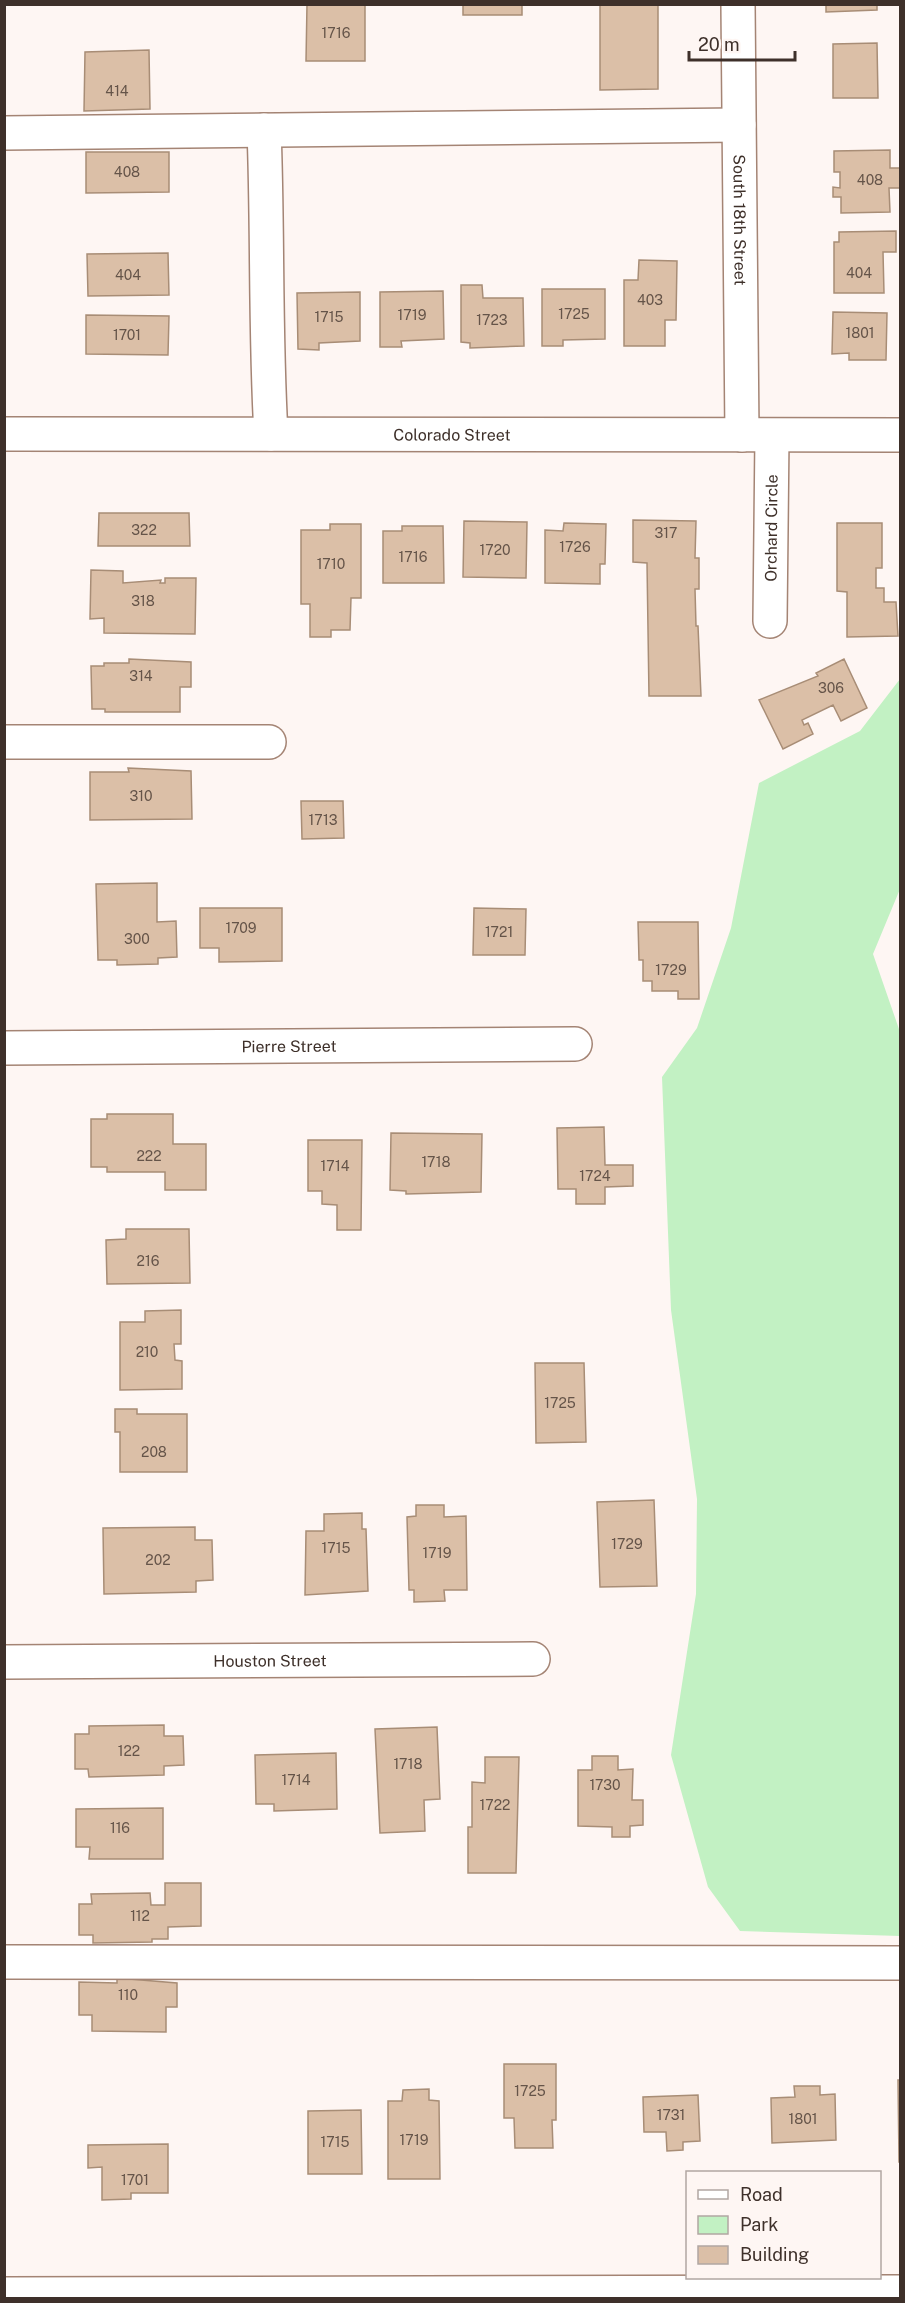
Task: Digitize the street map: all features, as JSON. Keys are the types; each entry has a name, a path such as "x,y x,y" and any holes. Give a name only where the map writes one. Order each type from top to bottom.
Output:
{"street":[{"name":"South 18th Street","path":"738,4 739,124 757,435"},
{"path":"4,134 739,124"},
{"path":"264,130 266,344 271,434"},
{"name":"Colorado Street","path":"4,434 900,435"},
{"name":"Orchard Circle","path":"757,435 770,621"},
{"path":"4,742 269,742"},
{"name":"Pierre Street","path":"4,1048 575,1044"},
{"name":"Houston Street","path":"4,1662 533,1659"},
{"path":"4,1962 900,1963"},
{"path":"4,2294 741,2295 900,2292"}],"green space":[{"path":"900,679 900,889 873,954 900,1032 900,1936 740,1931 708,1887 671,1755 696,1594 697,1499 671,1310 662,1077 697,1028 731,928 759,783 860,731"}],"building":[{"path":"307,4 365,4 365,61 306,61"},
{"path":"463,4 522,4 522,15 463,15"},
{"path":"600,4 658,4 658,89 600,90"},
{"path":"826,4 877,4 877,10 826,12"},
{"path":"877,43 878,98 833,98 833,44"},
{"path":"149,50 150,109 84,111 85,52"},
{"path":"890,150 890,168 900,168 900,188 889,188 890,212 841,213 841,197 833,197 833,187 840,188 840,172 834,172 834,151"},
{"path":"86,152 169,152 169,192 86,193"},
{"path":"896,231 896,252 883,252 884,293 834,293 834,242 839,242 839,232"},
{"path":"168,253 169,295 88,296 87,254"},
{"path":"639,260 677,261 676,320 665,320 665,346 624,346 624,280 638,280"},
{"path":"461,285 482,285 483,298 523,298 524,346 470,348 470,343 461,342"},
{"path":"542,289 605,289 605,339 563,340 563,346 542,346"},
{"path":"443,291 444,339 401,341 402,347 380,347 380,292"},
{"path":"360,292 360,341 319,343 319,350 298,349 297,293"},
{"path":"833,312 887,313 886,360 849,360 849,353 832,354"},
{"path":"86,315 169,316 168,355 86,354"},
{"path":"99,513 189,513 190,546 98,546"},
{"path":"633,520 696,521 695,558 699,558 699,589 695,589 696,626 698,626 701,696 649,696 647,563 633,562"},
{"path":"464,521 527,522 526,578 463,577"},
{"path":"564,523 606,524 605,564 600,564 600,584 545,583 545,530 563,531"},
{"path":"837,523 882,523 882,568 876,568 876,588 884,588 884,602 896,602 898,636 847,637 847,592 837,591"},
{"path":"330,524 361,524 361,598 351,598 350,630 331,630 331,637 310,637 310,604 301,604 301,530 330,530"},
{"path":"402,526 443,526 444,583 383,583 383,531 402,531"},
{"path":"91,570 123,571 123,583 161,580 160,583 165,583 165,578 196,578 195,634 104,633 104,618 90,619"},
{"path":"129,659 191,662 191,687 180,687 180,712 105,712 105,709 92,709 91,666 104,666 104,663 129,663"},
{"path":"844,659 867,708 841,721 833,705 802,720 804,725 808,723 813,734 783,749 759,700 818,676 816,673"},
{"path":"128,768 191,771 192,819 90,820 90,772 129,772"},
{"path":"301,801 343,801 344,838 302,839"},
{"path":"157,883 157,922 176,921 177,957 158,958 158,964 117,965 117,960 98,960 96,884"},
{"path":"200,908 282,908 282,961 219,962 219,948 200,948"},
{"path":"474,908 526,909 525,955 473,955"},
{"path":"638,922 698,922 699,999 678,999 678,991 652,991 652,981 643,981 643,960 639,960"},
{"path":"107,1114 173,1114 173,1144 206,1144 206,1190 165,1190 165,1172 107,1172 107,1167 91,1167 91,1119 107,1119"},
{"path":"604,1127 605,1165 633,1165 633,1186 605,1187 605,1204 576,1204 576,1189 558,1189 557,1128"},
{"path":"391,1133 482,1134 481,1192 406,1194 406,1191 390,1190"},
{"path":"308,1140 362,1140 361,1230 337,1230 337,1205 322,1204 322,1191 308,1191"},
{"path":"126,1229 189,1229 190,1283 107,1284 106,1240 126,1239"},
{"path":"181,1310 181,1344 174,1344 175,1360 182,1361 182,1389 120,1390 120,1322 145,1322 145,1311"},
{"path":"535,1363 584,1363 586,1442 536,1443"},
{"path":"115,1409 137,1409 137,1414 187,1414 187,1472 120,1472 120,1432 115,1432"},
{"path":"654,1500 657,1586 600,1587 597,1502"},
{"path":"416,1505 444,1505 444,1517 466,1516 467,1590 444,1590 445,1601 414,1602 414,1590 409,1590 407,1517 416,1516"},
{"path":"362,1513 362,1529 366,1529 368,1591 305,1595 306,1531 324,1531 324,1514"},
{"path":"195,1527 195,1540 212,1540 213,1580 196,1581 196,1592 104,1594 103,1528"},
{"path":"164,1725 164,1736 183,1736 184,1765 164,1766 164,1775 89,1777 88,1769 75,1769 75,1734 89,1734 89,1726"},
{"path":"437,1727 440,1799 424,1800 425,1831 380,1833 375,1729"},
{"path":"336,1753 337,1809 274,1811 274,1804 256,1804 255,1755"},
{"path":"592,1756 618,1756 618,1770 633,1769 632,1800 643,1800 643,1825 630,1826 630,1837 612,1837 612,1827 578,1826 578,1770 592,1770"},
{"path":"485,1757 519,1757 516,1873 468,1873 468,1827 472,1827 472,1782 485,1783"},
{"path":"163,1808 163,1859 89,1859 90,1847 76,1847 76,1809"},
{"path":"165,1883 201,1883 201,1926 168,1927 168,1939 152,1939 152,1942 93,1943 93,1935 79,1935 79,1904 92,1904 91,1894 150,1893 151,1905 165,1905"},
{"path":"117,1978 177,1983 177,2007 166,2007 166,2032 92,2031 92,2015 79,2015 79,1982 117,1983"},
{"path":"504,2064 556,2064 556,2120 552,2120 553,2148 515,2148 514,2118 504,2118"},
{"path":"898,2080 900,2080 900,2162 899,2162"},
{"path":"794,2086 820,2086 820,2095 835,2094 836,2140 772,2143 771,2098 795,2097"},
{"path":"429,2089 429,2100 439,2101 440,2179 388,2179 388,2101 402,2101 403,2090"},
{"path":"698,2095 700,2141 683,2142 683,2150 667,2151 666,2132 644,2132 643,2097"},
{"path":"361,2110 362,2174 308,2174 308,2111"},
{"path":"168,2144 168,2193 131,2193 131,2199 102,2200 102,2167 88,2168 88,2145"}]}
